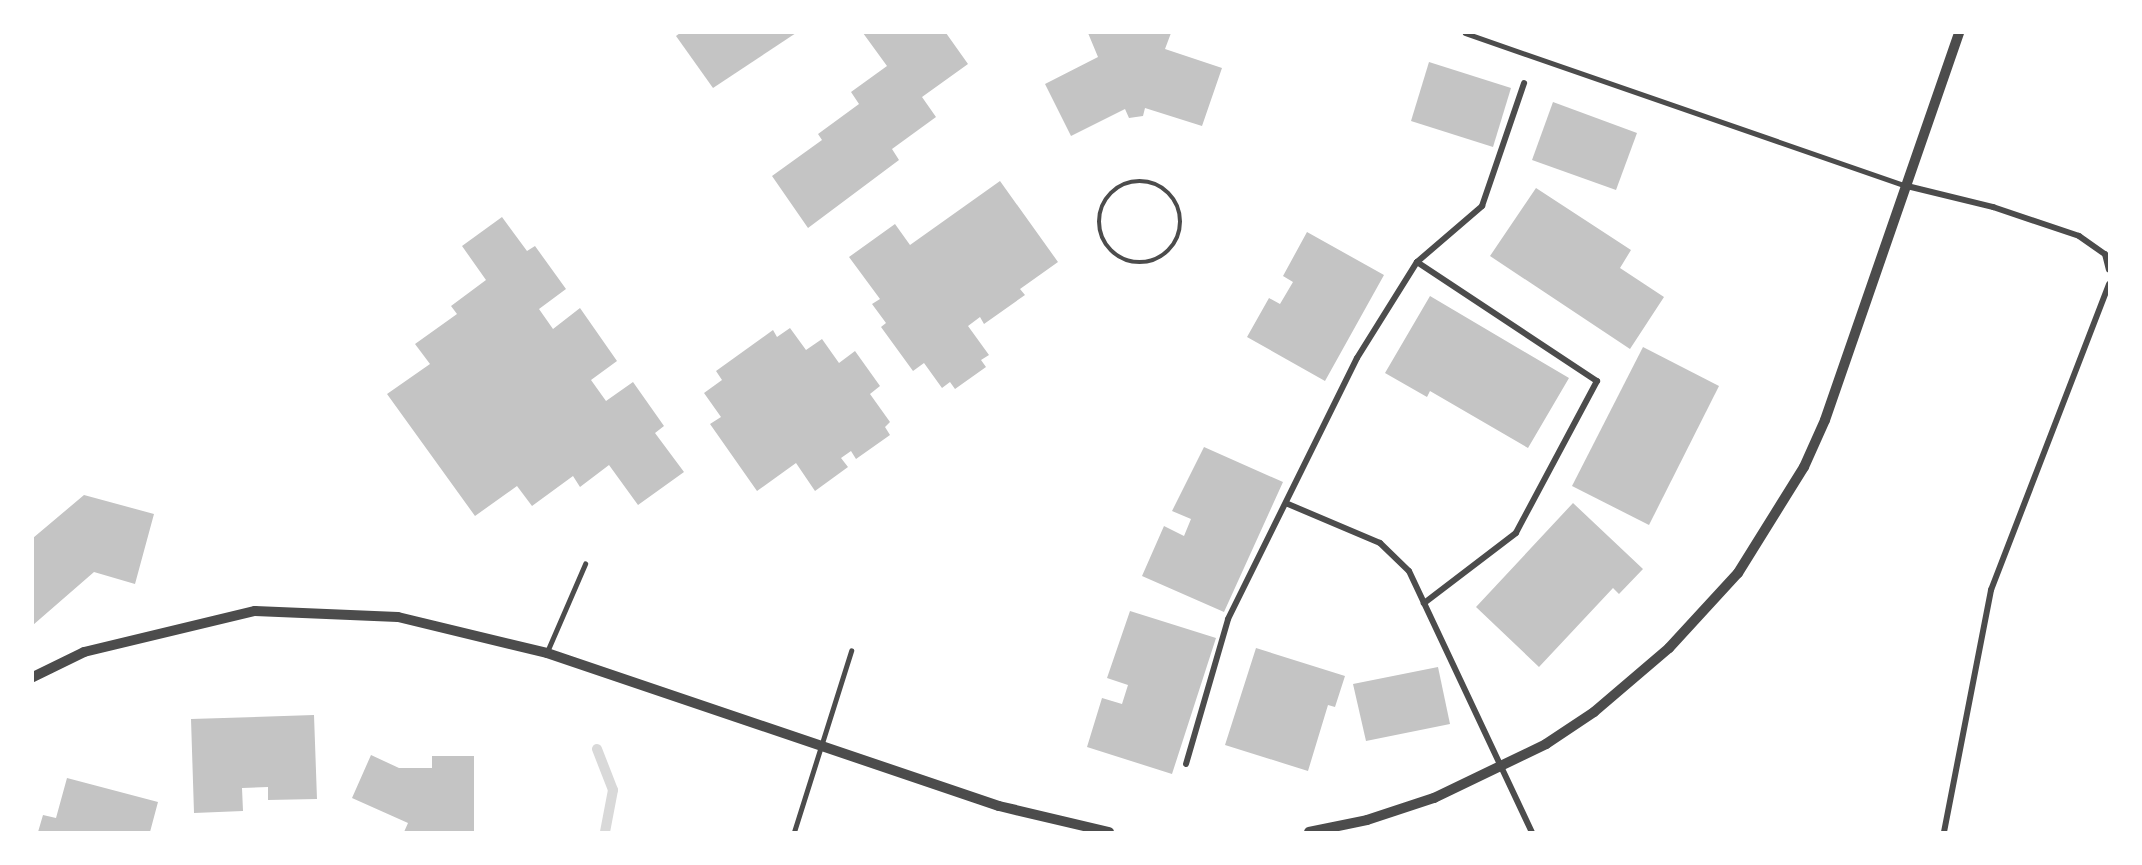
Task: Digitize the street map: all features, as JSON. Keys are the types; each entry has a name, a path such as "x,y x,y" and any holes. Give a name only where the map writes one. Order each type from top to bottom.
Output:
{"street":[{"path":"1309,832 1367,820 1434,798 1505,767 1594,712 1633,681 1703,615 1738,573 1804,467 1825,420 1959,33"},
{"path":"1186,764 1228,619 1288,504 1357,358 1417,262 1482,206 1524,83"},
{"path":"1907,186 1993,207 2079,236 2104,254 2109,270"},
{"path":"1417,262 1597,381 1516,533 1424,603"},
{"path":"1944,832 1991,590 2109,284"},
{"path":"1288,504 1380,543 1409,571 1505,767 1532,832"},
{"path":"33,677 84,652 255,611 398,617 547,653 822,744 999,806 1109,832"}],"lane":[{"path":"1465,33 1907,186"},
{"path":"1135,180 1166,190 1181,218 1180,233 1172,248 1160,259 1144,264 1128,262 1113,254 1103,242 1099,226 1100,210 1107,196 1120,186 1135,180"},
{"path":"547,653 585,564"},
{"path":"794,832 851,651"}],"building":[{"path":"680,33 796,33 713,88 676,36"},
{"path":"863,33 946,33 968,64 922,97 936,117 892,149 899,160 808,228 772,176 822,140 818,134 859,104 851,92 887,66"},
{"path":"1088,33 1171,33 1165,49 1222,68 1202,126 1145,108 1143,116 1129,118 1125,109 1071,136 1045,84 1098,57"},
{"path":"1429,62 1511,88 1493,147 1411,121"},
{"path":"1553,102 1637,133 1616,190 1532,160"},
{"path":"1000,181 1058,262 1020,289 1025,295 984,324 980,317 968,326 989,355 981,360 986,367 955,389 950,382 942,388 924,363 913,371 881,327 886,323 872,304 880,299 849,257 895,224 910,245"},
{"path":"1536,188 1631,250 1620,268 1664,297 1630,349 1490,256"},
{"path":"502,217 527,251 535,246 566,289 539,309 553,329 580,308 617,361 591,380 606,401 633,382 664,426 655,433 684,472 638,505 609,465 580,487 573,476 532,506 517,486 475,516 387,394 430,364 415,344 457,314 451,306 486,280 462,246"},
{"path":"1307,232 1384,275 1325,381 1247,337 1269,298 1280,304 1293,282 1283,276"},
{"path":"1430,296 1569,378 1528,448 1430,391 1427,397 1385,373"},
{"path":"790,328 806,350 822,339 839,363 855,351 880,386 870,394 890,422 885,427 890,435 856,459 851,451 841,458 848,467 815,491 796,463 757,491 710,424 721,417 704,393 722,380 716,371 773,330 777,337"},
{"path":"1643,347 1719,386 1649,525 1572,486"},
{"path":"1204,447 1283,482 1224,612 1142,576 1164,526 1184,536 1191,519 1172,511"},
{"path":"84,495 154,514 135,584 94,572 33,625 33,538"},
{"path":"1573,503 1643,569 1619,594 1613,588 1539,667 1476,607"},
{"path":"1130,611 1216,638 1172,774 1087,747 1102,698 1122,704 1128,685 1107,678"},
{"path":"1256,648 1345,676 1335,707 1328,705 1308,771 1225,745"},
{"path":"1438,667 1450,724 1366,741 1353,684"},
{"path":"314,715 317,799 268,800 268,787 242,788 243,811 194,813 191,719"},
{"path":"371,755 399,768 432,768 432,756 474,756 474,832 404,832 408,823 352,798"},
{"path":"67,778 158,802 150,832 38,832 43,815 56,818"}],"waterway":[{"path":"597,749 613,790 605,832"}]}
